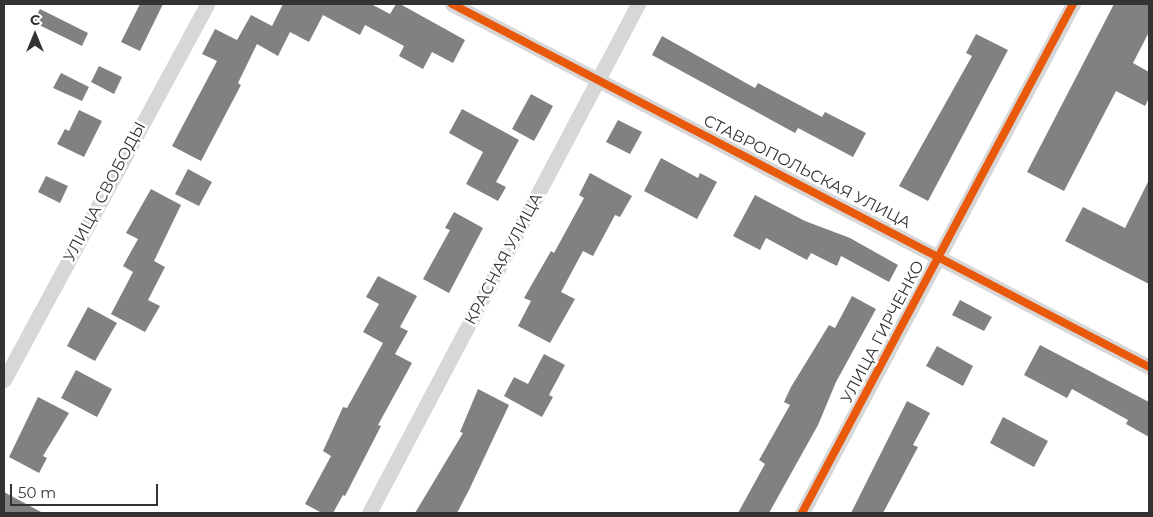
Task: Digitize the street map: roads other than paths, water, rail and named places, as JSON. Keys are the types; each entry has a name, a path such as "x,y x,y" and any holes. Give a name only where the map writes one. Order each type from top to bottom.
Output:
{"street":[{"name":"УЛИЦА СВОБОДЫ","path":"4,380 207,4"},
{"name":"СТАВРОПОЛЬСКАЯ УЛИЦА","path":"452,4 939,255 1149,366"},
{"name":"КРАСНАЯ УЛИЦА","path":"370,513 638,4"},
{"name":"УЛИЦА ГИРЧЕНКО","path":"802,513 1073,4"}]}
